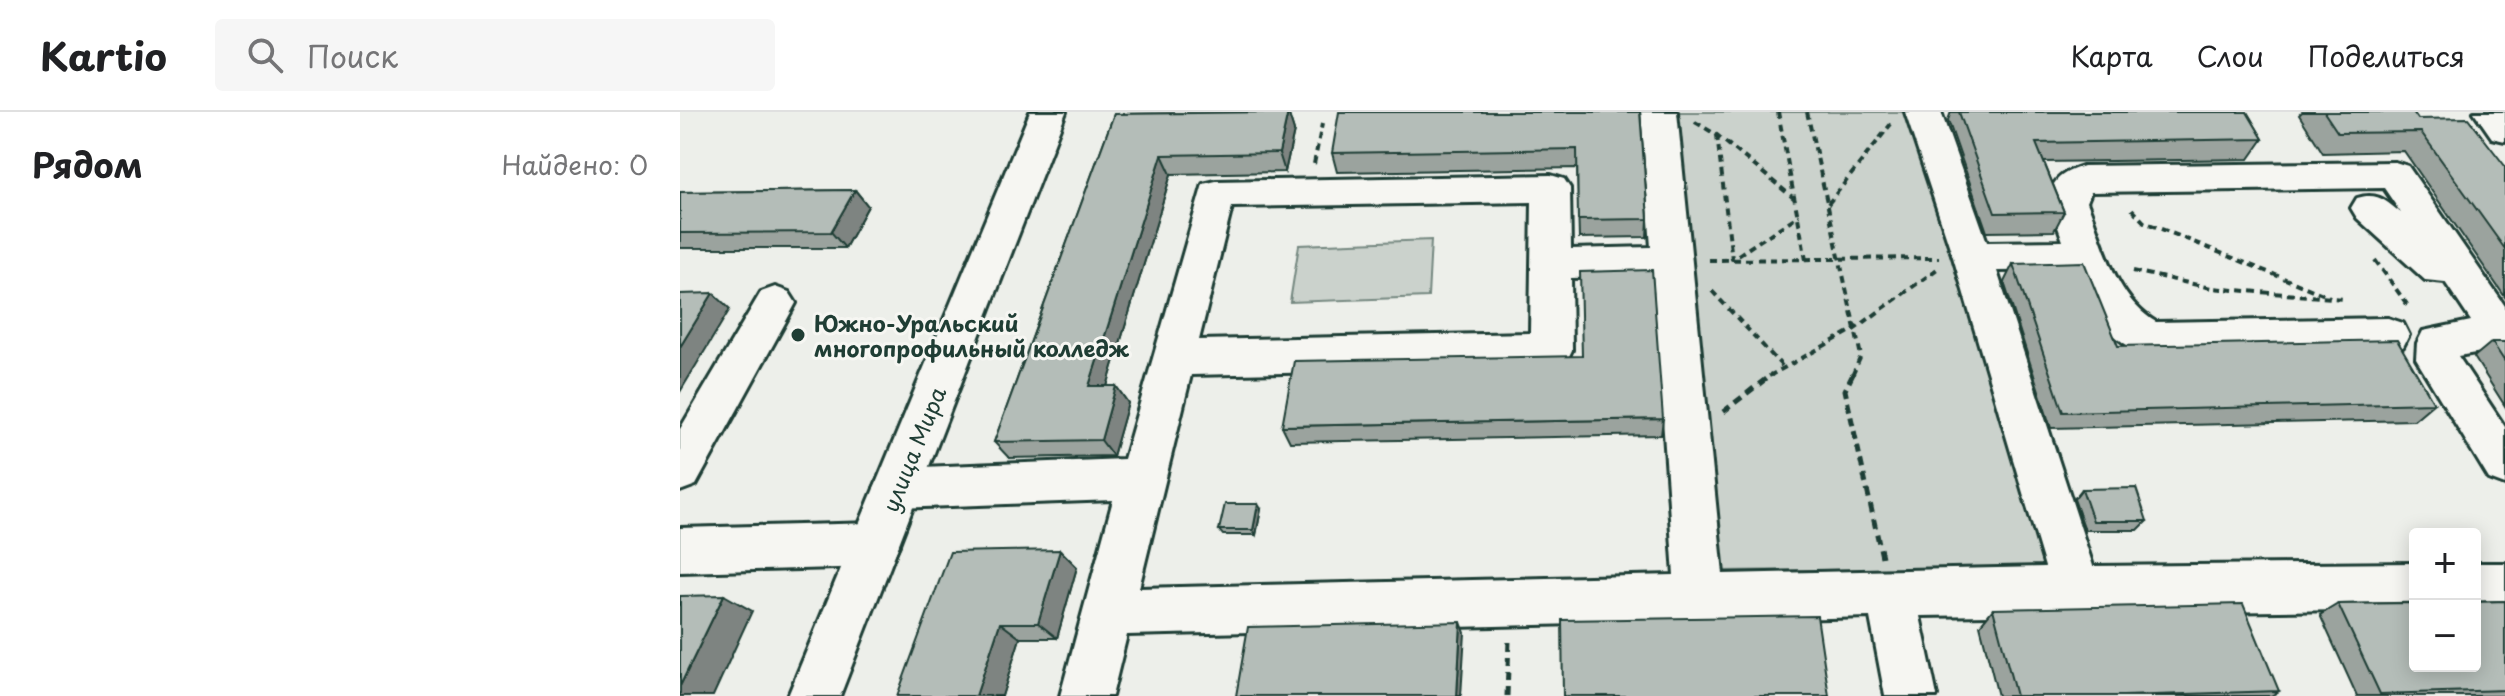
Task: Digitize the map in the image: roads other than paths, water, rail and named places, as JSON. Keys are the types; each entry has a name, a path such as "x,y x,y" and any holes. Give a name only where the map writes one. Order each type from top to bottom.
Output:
{"main road":[{"name":"улица Мира","path":"814,696 1048,112"},
{"path":"1659,112 1676,261 1701,599"},
{"path":"2492,112 2505,129"},
{"path":"1911,113 1964,257 2076,589"},
{"path":"2394,321 2149,339 2129,330 2110,305 2068,202 2070,188 2083,179 2395,175 2497,326"},
{"path":"1086,696 1110,612 1142,479 1173,358 1216,194 1551,188 1551,350 1173,358"},
{"path":"2370,208 2497,326"},
{"path":"1964,257 2093,262"},
{"path":"1551,264 1676,261"},
{"path":"680,471 775,303"},
{"path":"2497,326 2438,343 2437,359 2505,465"},
{"path":"897,488 1142,479"},
{"path":"680,550 875,545"},
{"path":"1110,612 1891,596 2076,589 2409,586"},
{"path":"2481,586 2505,586"},
{"path":"1891,596 1911,696"}],"place":[{"name":"Южно-Уральский многопрофильный колледж","path":"798,335"}]}
